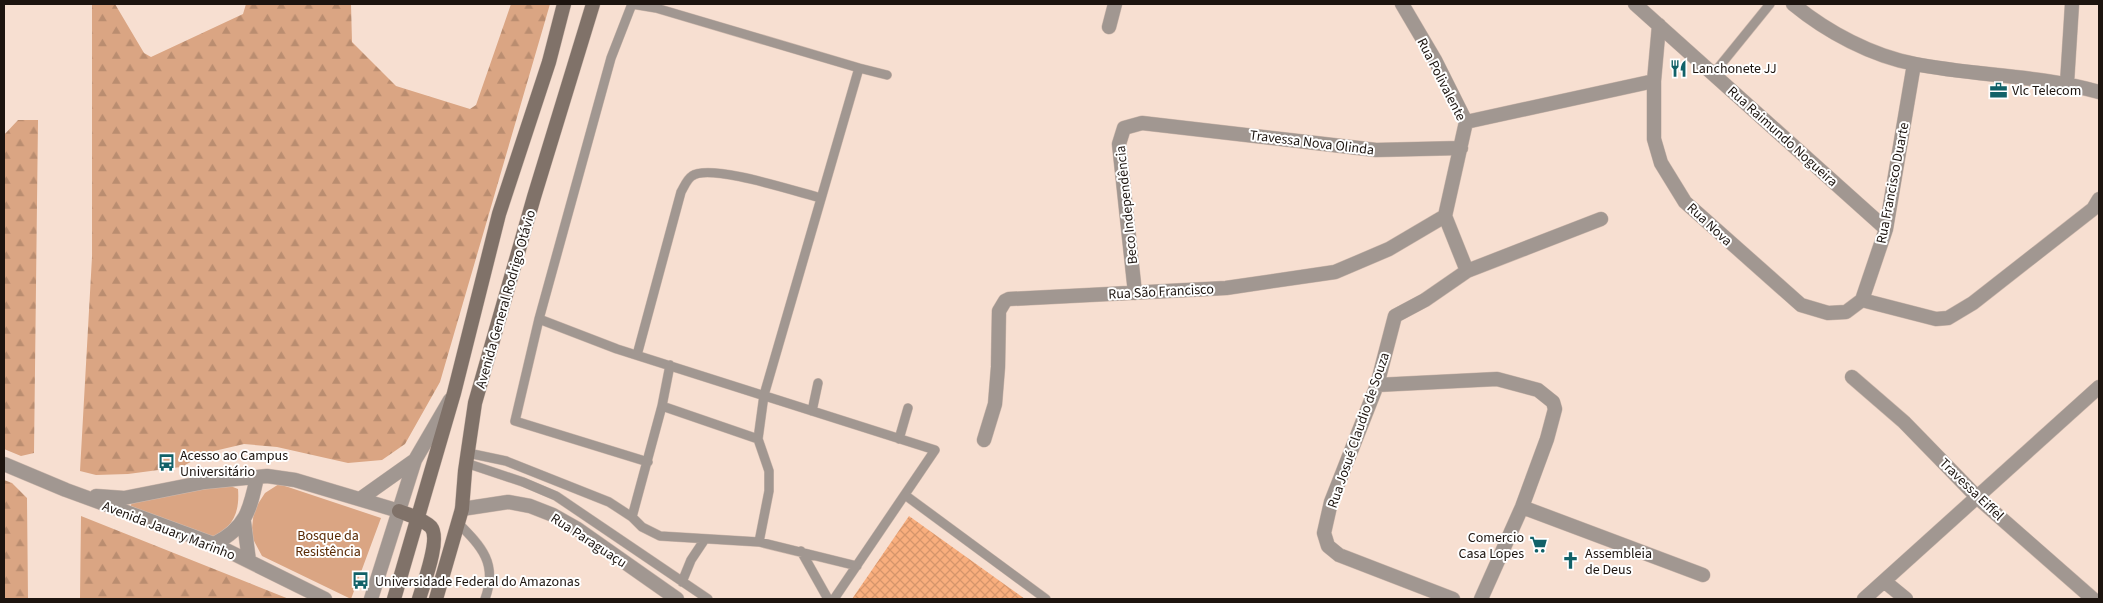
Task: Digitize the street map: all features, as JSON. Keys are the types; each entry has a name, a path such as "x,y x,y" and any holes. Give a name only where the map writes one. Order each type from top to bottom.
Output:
{"main road":[{"name":"Avenida General Rodrigo Otávio","path":"394,599 454,393 499,214 549,62 564,4"},
{"name":"Avenida General Rodrigo Otávio","path":"436,599 462,509 475,403 534,196 593,4"},
{"path":"399,511 429,525 433,530 432,555 419,599"}],"street":[{"path":"1109,27 1116,4"},
{"name":"Rua Polivalente","path":"1402,4 1435,60 1466,122 1445,216"},
{"name":"Rua Raimundo Nogueira","path":"1634,4 1714,73 1886,229"},
{"path":"1794,4 1825,26 1866,49 1914,64 2067,83 2099,92"},
{"path":"2067,83 2072,4"},
{"name":"Rua Nova","path":"1659,25 1654,81 1654,139 1661,163 1685,202 1800,306 1828,313 1846,312 1862,300"},
{"name":"Rua Francisco Duarte","path":"1862,300 1886,229 1914,64"},
{"path":"1466,122 1654,81"},
{"name":"Beco Independência","path":"1135,293 1123,189 1119,144 1120,134 1124,128 1130,125 1142,123 1164,126"},
{"name":"Travessa Nova Olinda","path":"1164,126 1376,150 1461,148"},
{"path":"1862,300 1936,319 1948,318 1973,303 2093,209 2099,199"},
{"path":"1445,216 1467,271"},
{"name":"Rua São Francisco","path":"984,440 994,404 998,367 999,311 1005,301 1009,299 1226,288 1335,272 1389,249 1445,216"},
{"name":"Rua Josué Claudio de Souza","path":"1453,599 1340,555 1328,546 1325,540 1324,533 1331,502 1377,385 1395,316 1425,300 1467,271 1601,219"},
{"name":"Travessa Eiffel","path":"1852,377 1904,422 1978,498 2093,599"},
{"path":"1377,385 1497,379 1538,390 1553,402 1555,409 1547,439 1522,506 1481,599"},
{"path":"1864,599 2099,387"},
{"name":"Avenida General Rodrigo Otávio","path":"371,599 415,460 454,393"},
{"path":"360,499 415,460"},
{"name":"Avenida Jauary Marinho","path":"4,464 66,490 214,544 326,599"},
{"path":"214,544 230,535 244,522 257,477"},
{"name":"Avenida Jauary Marinho","path":"66,490 102,497 124,498 205,482 277,477 295,480 399,511"},
{"name":"Rua Paraguaçu","path":"462,509 508,502 530,506 552,515 576,528 677,599"},
{"path":"1522,506 1703,575"},
{"path":"244,522 249,561"},
{"path":"1884,580 1906,599"}],"lane":[{"path":"648,462 515,421 539,319 611,58 632,4 656,8 887,75"},
{"path":"1714,73 1770,4"},
{"path":"760,542 769,491 768,470 758,439 764,395 859,68"},
{"path":"637,355 681,192 691,176 703,171 722,173 821,198"},
{"path":"539,319 637,355 934,450 834,599"},
{"path":"632,517 648,462 670,365"},
{"path":"812,411 818,383"},
{"path":"662,406 758,439"},
{"path":"899,439 908,408"},
{"path":"467,458 506,461 540,474 609,502 632,517 642,527 660,536 760,542 857,566"},
{"path":"467,458 486,468 545,490 708,599"},
{"path":"905,494 1046,599"},
{"path":"458,523 479,544 488,562 491,584 486,599"},
{"path":"682,582 691,560 705,540"},
{"path":"801,551 828,599"}],"green space":[{"path":"92,4 115,4 144,53 151,57 243,14 246,4 351,4 352,42 396,86 470,109 476,105 511,4 550,4 440,382 405,444 382,460 348,463 277,447 244,444 210,452 181,467 128,474 96,475 80,471 92,257"},
{"path":"18,120 38,120 34,453 21,456 4,449 4,135"},
{"path":"4,480 12,483 27,498 28,599 4,599"},
{"name":"Bosque da Resistência","path":"279,484 381,518 351,599 262,556 253,539 254,510 265,493"},
{"path":"228,485 238,489 236,513 233,520 223,531 207,539 131,506 132,500"},
{"path":"81,516 289,599 80,599"}],"building":[{"path":"909,516 1025,599 852,599"}],"place":[{"name":"Lanchonete JJ","path":"1678,68"},
{"name":"Vlc Telecom","path":"1998,90"},
{"name":"Acesso ao Campus Universitário","path":"166,463"},
{"name":"Comercio Casa Lopes","path":"1538,545"},
{"name":"Assembleia de Deus","path":"1571,561"},
{"name":"Universidade Federal do Amazonas","path":"361,581"}]}
